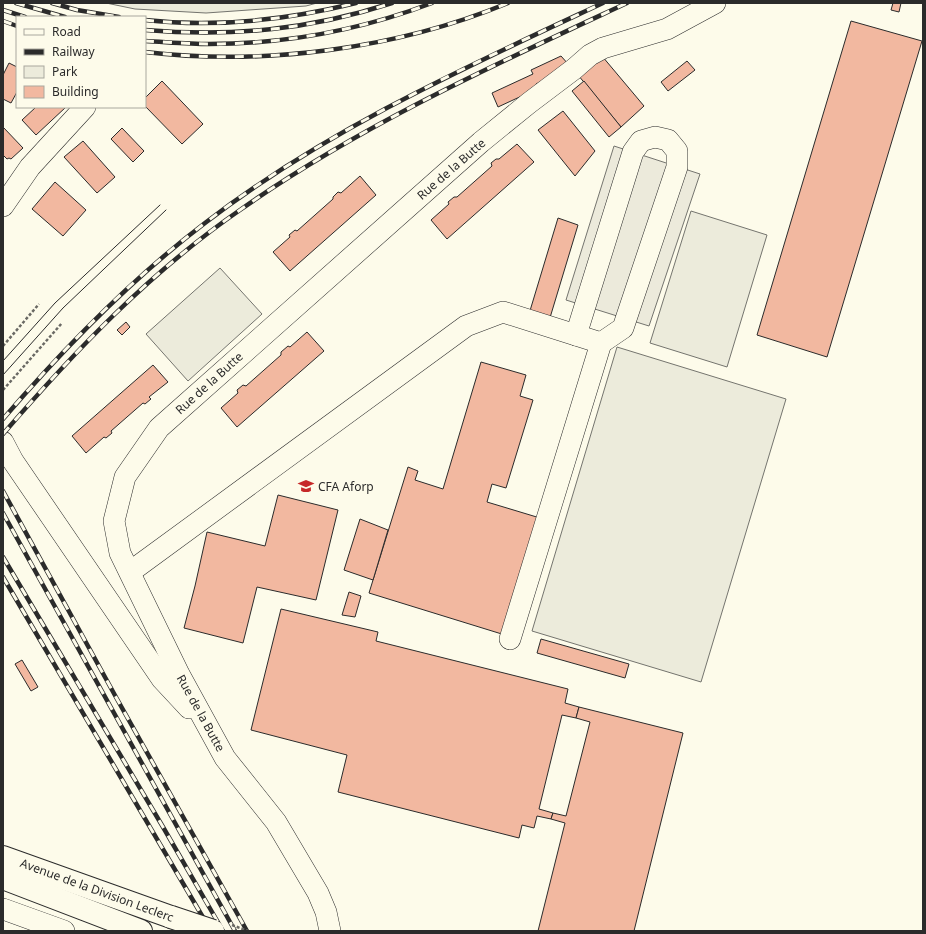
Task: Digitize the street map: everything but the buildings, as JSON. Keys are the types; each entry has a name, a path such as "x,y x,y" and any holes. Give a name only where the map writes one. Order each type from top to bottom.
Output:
{"main road":[{"name":"Avenue de la Division Leclerc","path":"3,857 171,917 222,928"},
{"name":"Avenue de la Division Leclerc","path":"3,878 141,931"}],"street":[{"name":"Rue de la Butte","path":"330,931 326,912 318,893 276,822 225,758 179,674 120,553 114,521 125,478 159,428 481,142 529,103 574,69 590,54 603,48 667,29 715,3"},
{"path":"3,206 30,167 84,108"},
{"path":"510,639 601,343 623,328 677,167 677,150 668,140 655,137 641,141 633,152 576,335"},
{"path":"130,572 466,326 503,312 601,343"},
{"path":"3,442 13,461 162,679 208,727"},
{"path":"3,909 64,931"}],"path":[{"path":"3,346 39,304"},
{"path":"3,390 62,323"},
{"path":"222,928 248,931"}],"green space":[{"path":"106,3 317,3 306,6 206,13 135,9"},
{"path":"691,211 767,235 727,367 650,343"},
{"path":"220,268 262,314 188,381 146,334"},
{"path":"617,347 786,399 701,682 532,631"}],"shaded area":[{"path":"614,146 700,174 649,326 566,300"}],"tram line":[{"path":"3,361 55,303 160,205"},
{"path":"3,375 63,308 166,210"}],"railway":[{"path":"16,3 62,16"},
{"path":"52,3 77,10 113,16"},
{"path":"146,20 198,23 251,21 304,14 356,3"},
{"path":"146,30 209,33 270,29 331,20 392,3"},
{"path":"146,41 209,44 294,38 322,34 378,21 432,3"},
{"path":"146,52 190,56 236,57 283,55 330,50 421,32 465,19 508,3"},
{"path":"3,419 74,340 124,291 177,245 251,189 299,158 398,102 500,51 603,3"},
{"path":"3,434 57,373 114,314 175,260 240,210 286,179 381,123 478,73 627,3"},
{"path":"3,10 22,16"},
{"path":"3,21 16,26"},
{"path":"3,491 247,931"},
{"path":"3,513 235,931"},
{"path":"3,557 223,931"},
{"path":"3,577 211,931"}],"place":[{"name":"CFA Aforp","path":"306,486"}]}
